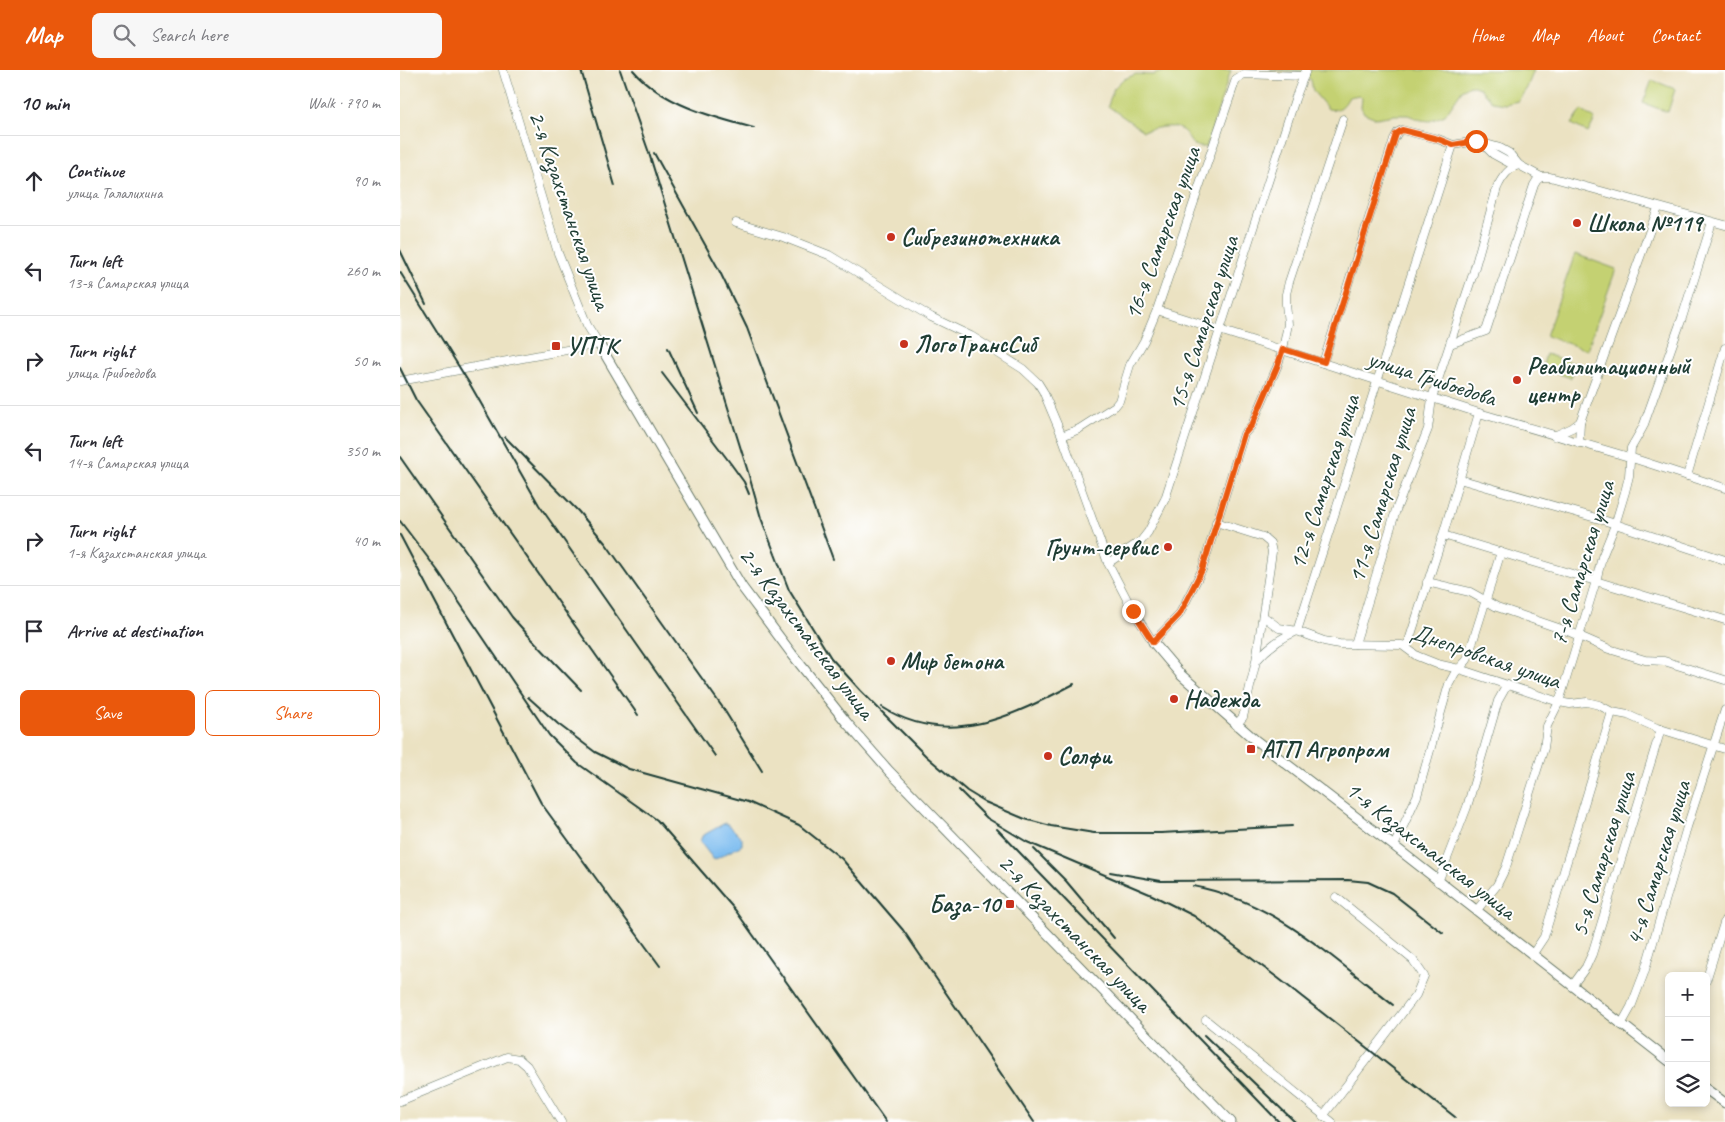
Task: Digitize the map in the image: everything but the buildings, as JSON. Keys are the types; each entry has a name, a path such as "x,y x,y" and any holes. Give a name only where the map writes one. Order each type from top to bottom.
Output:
{"street":[{"name":"2-я Казахстанская улица","path":"503,70 558,253 588,325 742,587 848,723 890,771 1231,1122"},
{"name":"16-я Самарская улица","path":"1062,436 1079,429 1115,406 1119,401 1130,365 1144,341 1157,310 1236,79 1244,74 1305,73"},
{"name":"15-я Самарская улица","path":"1108,563 1140,541 1148,532 1165,499 1305,73"},
{"path":"1153,642 1179,615 1202,570 1244,434 1252,425 1277,367 1288,324 1286,299 1289,282 1343,119"},
{"path":"1324,362 1394,139 1398,132 1406,131 1453,145 1476,141 1500,148 1509,153 1517,165 1541,177 1550,177 1725,225"},
{"name":"12-я Самарская улица","path":"1297,631 1453,145"},
{"name":"11-я Самарская улица","path":"1355,644 1396,510 1428,429 1432,398 1473,274 1497,188 1502,178 1517,165"},
{"path":"1450,344 1486,331 1534,185 1541,177"},
{"path":"1579,443 1580,422 1658,208"},
{"name":"7-я Самарская улица","path":"1477,910 1497,885 1506,867 1544,748 1547,726 1559,702 1602,557 1615,525 1629,476 1630,448 1643,427 1682,318 1712,222"},
{"name":"1-я Казахстанская улица","path":"736,223 783,237 828,255 931,317 971,336 1022,369 1038,383 1062,436 1108,563 1133,611 1153,642 1181,675 1236,725 1438,882 1477,910 1665,1058"},
{"name":"улица Грибоедова","path":"1157,310 1324,362 1480,414 1629,457 1725,488"},
{"path":"400,381 599,344"},
{"path":"1687,476 1725,348"},
{"path":"1407,647 1480,414"},
{"path":"1554,436 1580,422"},
{"path":"1459,479 1603,520 1725,560"},
{"path":"1216,522 1263,537 1270,543 1272,552 1256,660 1245,712 1236,725"},
{"path":"1443,535 1725,620"},
{"path":"1394,846 1417,796 1449,684 1467,660 1501,552"},
{"path":"1427,582 1470,592 1497,607 1579,636 1622,654 1645,660 1664,661 1725,680"},
{"name":"Днепровская улица","path":"1263,616 1279,628 1297,631 1324,641 1339,644 1396,644 1407,647 1422,658 1559,702 1599,704 1612,712 1725,749"},
{"path":"1256,660 1267,648 1282,637 1297,631"},
{"path":"1438,882 1467,807 1498,701 1507,685"},
{"name":"4-я Самарская улица","path":"1621,1025 1631,1007 1644,973 1687,828 1715,746 1725,710"},
{"path":"1532,955 1544,937 1612,712"},
{"name":"5-я Самарская улица","path":"1572,986 1583,972 1592,954 1661,729"},
{"path":"1323,1116 1416,995 1424,976 1413,960 1336,897"},
{"path":"1709,972 1725,920"},
{"path":"1206,1020 1332,1122"},
{"path":"400,1101 507,1057 519,1059 527,1066 561,1122"},
{"path":"1710,1092 1725,1103"}],"green space":[{"path":"1168,70 1231,70 1206,147 1196,146 1182,130 1177,128 1162,127 1143,131 1108,106 1113,89 1122,80 1136,74 1152,75"},
{"path":"1270,70 1534,70 1527,88 1518,101 1505,104 1492,102 1480,88 1470,85 1462,90 1445,115 1430,121 1408,115 1376,118 1364,113 1361,107 1362,98 1359,95 1349,97 1343,106 1338,109 1328,109 1313,91 1311,80 1300,72"},
{"path":"1652,80 1675,89 1668,112 1643,103"},
{"path":"1581,110 1595,119 1588,133 1572,124"},
{"path":"1575,254 1616,269 1587,350 1546,336"},
{"path":"1546,354 1576,364 1571,378 1542,368"}],"water":[{"path":"725,823 742,838 742,845 714,860 700,842 702,836"}],"railway":[{"path":"581,70 615,186"},
{"path":"620,70 648,150 761,518 789,590 831,658 926,756 967,791 985,802 1025,819 1051,826 1094,833 1161,833 1292,826"},
{"path":"633,70 658,92 689,108 754,128"},
{"path":"654,153 718,268 747,328 833,559"},
{"path":"400,250 426,304"},
{"path":"400,272 471,386 539,505 715,756"},
{"path":"668,348 698,413"},
{"path":"400,368 416,400 638,715"},
{"path":"662,373 744,482 749,494"},
{"path":"505,437 578,511 606,544 723,708 762,771"},
{"path":"400,457 512,617 581,690"},
{"path":"400,521 438,571 549,735 577,763 657,820 736,911 886,1122"},
{"path":"400,535 541,803 660,966"},
{"path":"882,707 907,719 931,726 956,727 1004,716 1028,707 1074,684"},
{"path":"528,697 558,724 595,752 629,769 748,802 799,825 842,859 903,930 1034,1122"},
{"path":"959,790 987,818 1027,842 1152,895 1194,916 1278,978 1455,1117"},
{"path":"997,829 1279,1122"},
{"path":"1034,849 1066,881 1114,938"},
{"path":"1110,872 1161,881 1348,880 1368,882 1392,893 1443,933"},
{"path":"1193,886 1222,893 1250,904 1275,917 1323,950 1393,1005"},
{"path":"1204,1035 1295,1122"}],"place":[{"name":"Школа №119","path":"1577,223"},
{"name":"Сибрезинотехника","path":"891,237"},
{"name":"ЛогоТрансСиб","path":"904,344"},
{"name":"УПТК","path":"556,346"},
{"name":"Реабилитационный центр","path":"1517,380"},
{"name":"Грунт-сервис","path":"1168,547"},
{"name":"Мир бетона","path":"891,661"},
{"name":"Надежда","path":"1174,699"},
{"name":"АТП Агропром","path":"1251,749"},
{"name":"Солфи","path":"1048,756"},
{"name":"База-10","path":"1010,904"}],"route":[{"path":"1133,611 1153,642 1179,615 1202,570 1244,434 1252,425 1283,349 1324,362 1396,134 1402,130 1438,139 1453,145 1476,141"}]}
